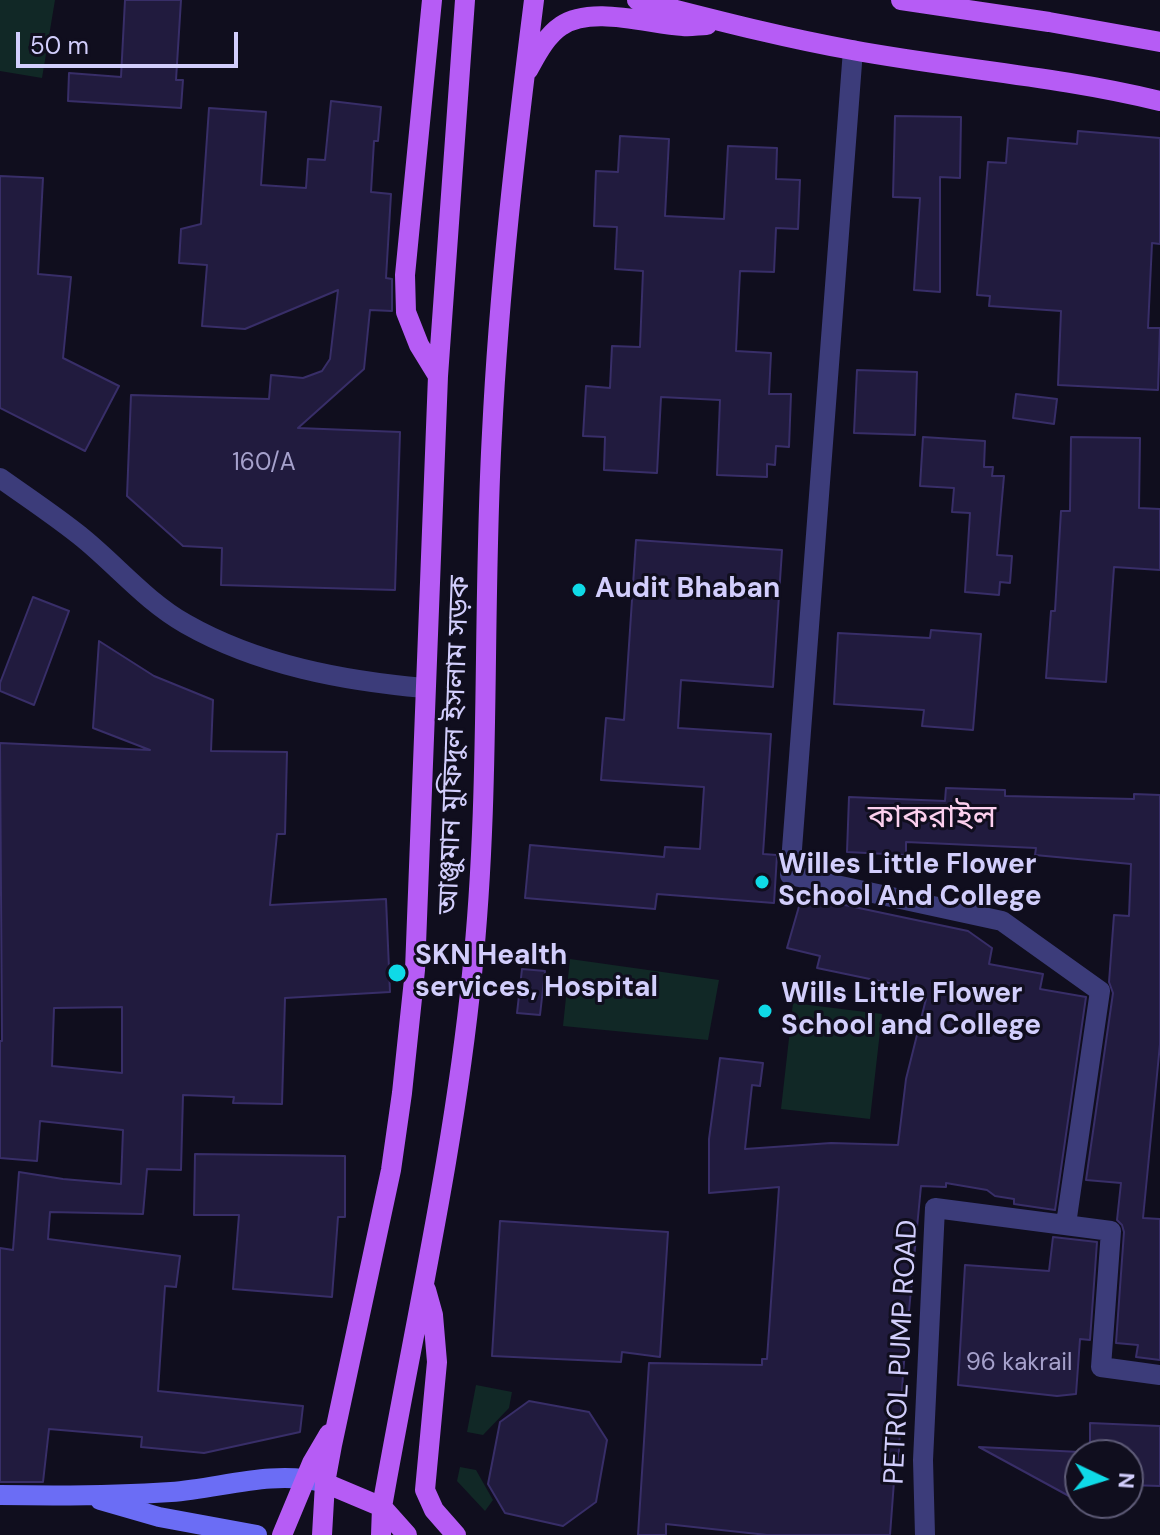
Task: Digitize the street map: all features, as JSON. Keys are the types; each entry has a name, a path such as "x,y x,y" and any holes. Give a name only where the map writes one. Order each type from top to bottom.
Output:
{"main road":[{"path":"432,0 405,275 406,312 419,345 438,376"},
{"name":"আঞ্জুমান মুফিদুল ইসলাম সড়ক","path":"322,1535 315,1480 336,1426 375,1249 402,1093 415,970 438,376 465,0"},
{"name":"আঞ্জুমান মুফিদুল ইসলাম সড়ক","path":"381,1535 382,1507 425,1286 459,1082 481,876 492,433 534,0"},
{"path":"637,0 853,50 1100,86 1160,101"},
{"path":"901,0 1160,42"},
{"path":"525,74 550,35 564,23 601,17 643,19 683,26 727,23"},
{"path":"425,1286 433,1315 437,1362 425,1490 434,1510 456,1535"},
{"path":"282,1535 315,1480 382,1507 407,1535"}],"street":[{"path":"853,50 790,875 1002,921 1100,991 1066,1224"},
{"path":"0,478 83,538 151,600 186,624 225,643 333,676 425,688"},
{"name":"PETROL PUMP ROAD","path":"925,1535 923,1460 935,1208 1111,1231 1101,1367 1160,1375"},
{"path":"0,1495 89,1497 175,1492 265,1478 315,1480"},
{"path":"89,1497 147,1514 257,1535"}],"green space":[{"path":"0,0 55,0 42,78 0,71"},
{"path":"570,959 719,980 708,1040 563,1026"},
{"path":"793,1003 882,1014 870,1119 781,1109"},
{"path":"476,1385 512,1392 509,1408 483,1435 467,1432"},
{"path":"460,1467 476,1470 493,1500 485,1511 457,1481"}],"building":[{"path":"125,0 181,0 176,80 183,80 181,108 68,101 69,73 121,77"},
{"path":"331,101 381,107 378,141 374,141 371,192 391,194 386,278 392,279 392,311 370,310 364,369 298,428 400,432 395,590 221,585 222,548 183,546 127,496 131,395 269,399 271,375 303,378 322,371 330,359 338,290 245,329 202,326 207,265 179,263 181,229 201,224 209,108 266,112 261,185 306,188 308,159 325,160"},
{"path":"895,116 961,117 960,178 940,177 940,292 914,290 920,198 893,197"},
{"path":"1078,131 1160,138 1160,244 1152,243 1148,328 1160,328 1158,390 1058,385 1061,311 989,306 990,296 977,295 988,162 1006,163 1008,138 1077,144"},
{"path":"620,136 669,139 665,216 724,219 728,146 777,148 776,179 800,180 798,229 776,228 774,272 740,271 736,351 771,353 769,394 791,394 789,447 776,446 775,465 767,464 767,477 717,475 720,400 661,397 657,473 604,470 605,437 583,436 586,386 610,388 612,346 640,347 643,271 615,269 617,227 594,226 596,171 618,172"},
{"path":"0,176 43,178 38,274 71,277 63,358 119,386 85,451 0,408"},
{"path":"857,370 917,372 915,435 854,433"},
{"path":"1016,394 1057,399 1054,424 1013,418"},
{"path":"923,437 985,441 984,467 993,467 992,476 1004,476 997,555 1012,556 1010,583 1000,582 999,595 965,592 970,513 952,512 954,488 920,486"},
{"path":"1071,437 1140,438 1139,508 1160,509 1160,570 1114,567 1106,682 1046,678 1051,611 1055,611 1061,511 1070,511"},
{"path":"636,540 782,550 773,687 681,680 678,728 771,734 763,854 777,855 774,903 657,894 655,909 525,898 530,845 664,857 665,847 700,849 704,787 601,780 606,718 624,720"},
{"path":"33,597 69,611 34,705 0,691 0,683"},
{"path":"931,630 981,634 973,730 922,726 924,710 834,704 838,633 930,638"},
{"path":"99,641 154,676 213,700 211,751 287,752 285,834 277,834 270,905 386,899 390,992 285,998 282,1104 233,1103 234,1097 183,1095 181,1170 147,1169 143,1214 50,1212 48,1239 180,1256 176,1287 165,1286 158,1391 303,1406 300,1432 204,1453 141,1447 142,1437 49,1429 43,1482 0,1482 0,1248 13,1250 19,1172 121,1184 123,1130 40,1121 37,1161 0,1158 0,743 150,750 93,728","holes":["122,1007 122,1073 52,1066 54,1008"]},
{"path":"946,788 1005,790 1005,796 1134,799 1134,794 1160,795 1160,1044 1143,1218 1160,1219 1160,1360 1136,1357 1138,1345 1116,1343 1124,1232 1117,1220 1121,1183 1086,1180 1113,993 1109,982 1114,915 1129,916 1131,864 1035,855 1036,848 906,842 906,855 847,852 849,797 945,801"},
{"path":"802,896 968,931 992,948 989,964 1043,974 1040,989 1086,997 1055,1210 1014,1204 1014,1199 995,1196 987,1190 946,1183 946,1187 921,1186 890,1535 767,1535 666,1524 666,1535 638,1535 649,1363 762,1365 762,1359 767,1359 779,1187 709,1193 709,1139 720,1058 763,1063 760,1086 752,1085 745,1149 831,1143 898,1145 906,1079 926,999 911,995 913,988 817,968 820,956 787,948"},
{"path":"522,969 545,971 540,1015 517,1013"},
{"path":"195,1154 345,1156 345,1217 338,1217 332,1297 233,1289 239,1215 194,1215"},
{"path":"500,1221 668,1232 660,1357 622,1352 621,1362 492,1356"},
{"path":"1053,1237 1097,1242 1090,1340 1080,1339 1076,1394 1057,1396 958,1385 965,1265 1049,1271"},
{"path":"529,1401 589,1412 607,1440 596,1502 563,1526 505,1513 488,1484 500,1422"},
{"path":"1090,1423 1160,1426 1160,1486 1144,1486 1144,1439 1090,1439"},
{"path":"979,1447 1064,1451 1064,1493"}],"place":[{"name":"Audit Bhaban","path":"579,590"},
{"name":"Willes Little Flower School And College","path":"762,882"},
{"name":"SKN Health services, Hospital","path":"397,973"},
{"name":"Wills Little Flower School and College","path":"765,1011"}],"district":[{"name":"কাকরাইল","path":"932,819"}]}
